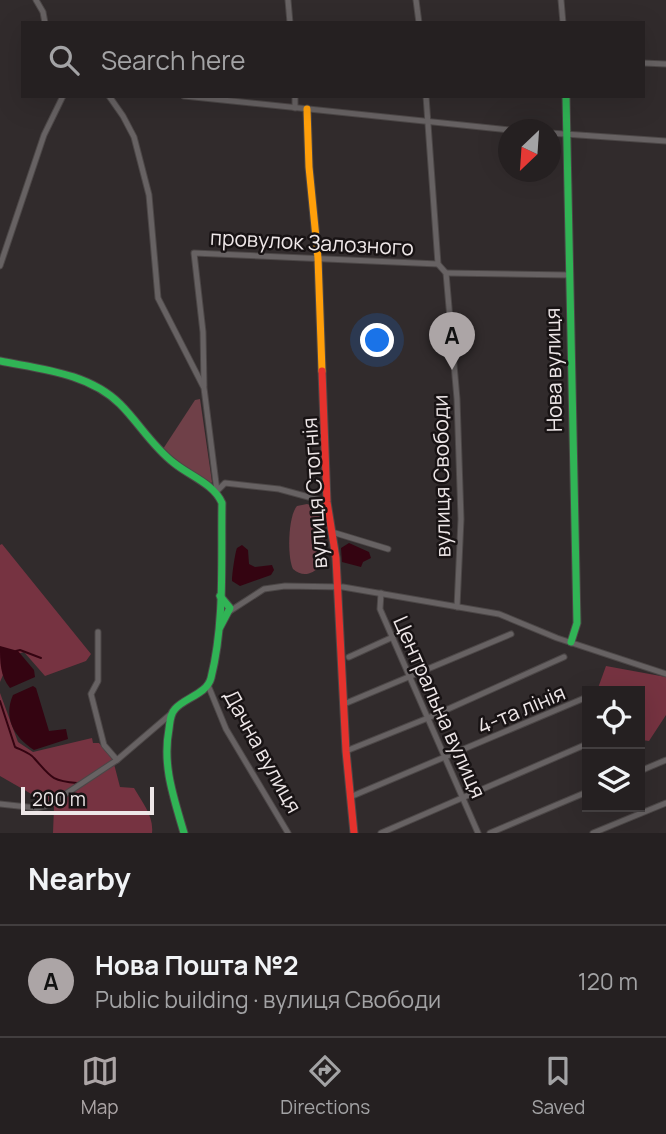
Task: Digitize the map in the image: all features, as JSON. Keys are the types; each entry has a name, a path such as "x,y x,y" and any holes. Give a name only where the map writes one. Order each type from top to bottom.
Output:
{"street":[{"path":"36,0 45,21"},
{"path":"288,0 290,21"},
{"path":"416,0 418,21"},
{"path":"561,0 563,21"},
{"path":"645,63 666,64"},
{"path":"0,266 44,135 62,98"},
{"path":"110,98 134,137 149,195 158,299 204,388 217,491 222,503 220,596 224,608 238,605 264,589 285,586 337,586 499,614 666,674"},
{"path":"202,98 498,129"},
{"path":"295,98 295,108"},
{"path":"426,98 438,264 446,273 568,275"},
{"name":"Нова вулиця","path":"566,98 577,623 571,642"},
{"name":"вулиця Стогнія","path":"307,109 309,167 318,258 327,502 337,586 346,751 354,833"},
{"path":"561,134 666,141"},
{"name":"провулок Залозного","path":"204,388 202,332 194,253 438,264"},
{"name":"вулиця Свободи","path":"446,273 457,399 461,519 457,607"},
{"path":"0,361 82,380 108,394 123,406 160,450 202,484 217,491"},
{"path":"217,491 225,483 279,489 327,502"},
{"path":"332,532 388,549"},
{"name":"Центральна вулиця","path":"382,593 380,609 478,833"},
{"name":"Дачна вулиця","path":"224,608 208,685 226,729 288,833"},
{"path":"98,632 99,681 91,694 104,745 117,761"},
{"path":"344,704 511,634"},
{"path":"349,657 393,637"},
{"path":"346,751 428,718 564,657"},
{"name":"Дачна вулиця","path":"172,713 176,707 208,685"},
{"name":"4-та лінія","path":"350,797 582,699"},
{"path":"0,804 37,808 49,806 117,761 172,713"},
{"path":"172,713 166,760 184,833"},
{"path":"381,833 582,746"},
{"path":"645,769 666,760"},
{"path":"490,833 582,794"},
{"path":"593,833 666,803"}],"shaded area":[{"path":"200,399 212,482 209,486 163,449 195,400"},
{"path":"307,504 319,514 324,540 320,566 303,574 293,569 289,537 294,511 297,506"},
{"path":"349,543 369,552 371,558 363,562 361,567 342,562 341,548"},
{"path":"2,544 91,654 86,661 45,676 24,652 11,656 0,682"},
{"path":"242,545 248,550 249,564 255,567 272,565 274,570 271,575 240,586 232,581 236,551"},
{"path":"0,646 18,651 34,670 35,677 10,688 2,674"},
{"path":"606,666 666,677 666,715 649,741 645,740 645,686 599,686"},
{"path":"33,686 36,688 49,731 66,729 68,739 34,750 16,733 9,711 13,695"},
{"path":"0,693 18,742 33,752 92,738 93,743 99,743 113,760 120,787 134,788 144,804 151,821 152,833 53,833 54,807 0,776"}],"waterway":[{"path":"16,651 41,658"},
{"path":"0,701 15,747 32,756 52,777 77,783"}],"traffic: fast":[{"path":"566,98 577,623 571,642"},
{"path":"0,361 63,374 94,385 120,404 166,456 208,485 222,503 220,613 211,678 205,688 173,711 167,743 170,782 184,833"},
{"path":"220,596 230,608 220,627"}],"traffic: slow":[{"path":"307,109 309,167 318,258 322,371"}],"traffic: jam":[{"path":"322,371 327,502 336,558 346,751 354,833"}],"place":[{"name":"Нова Пошта №2","path":"452,370"}]}
